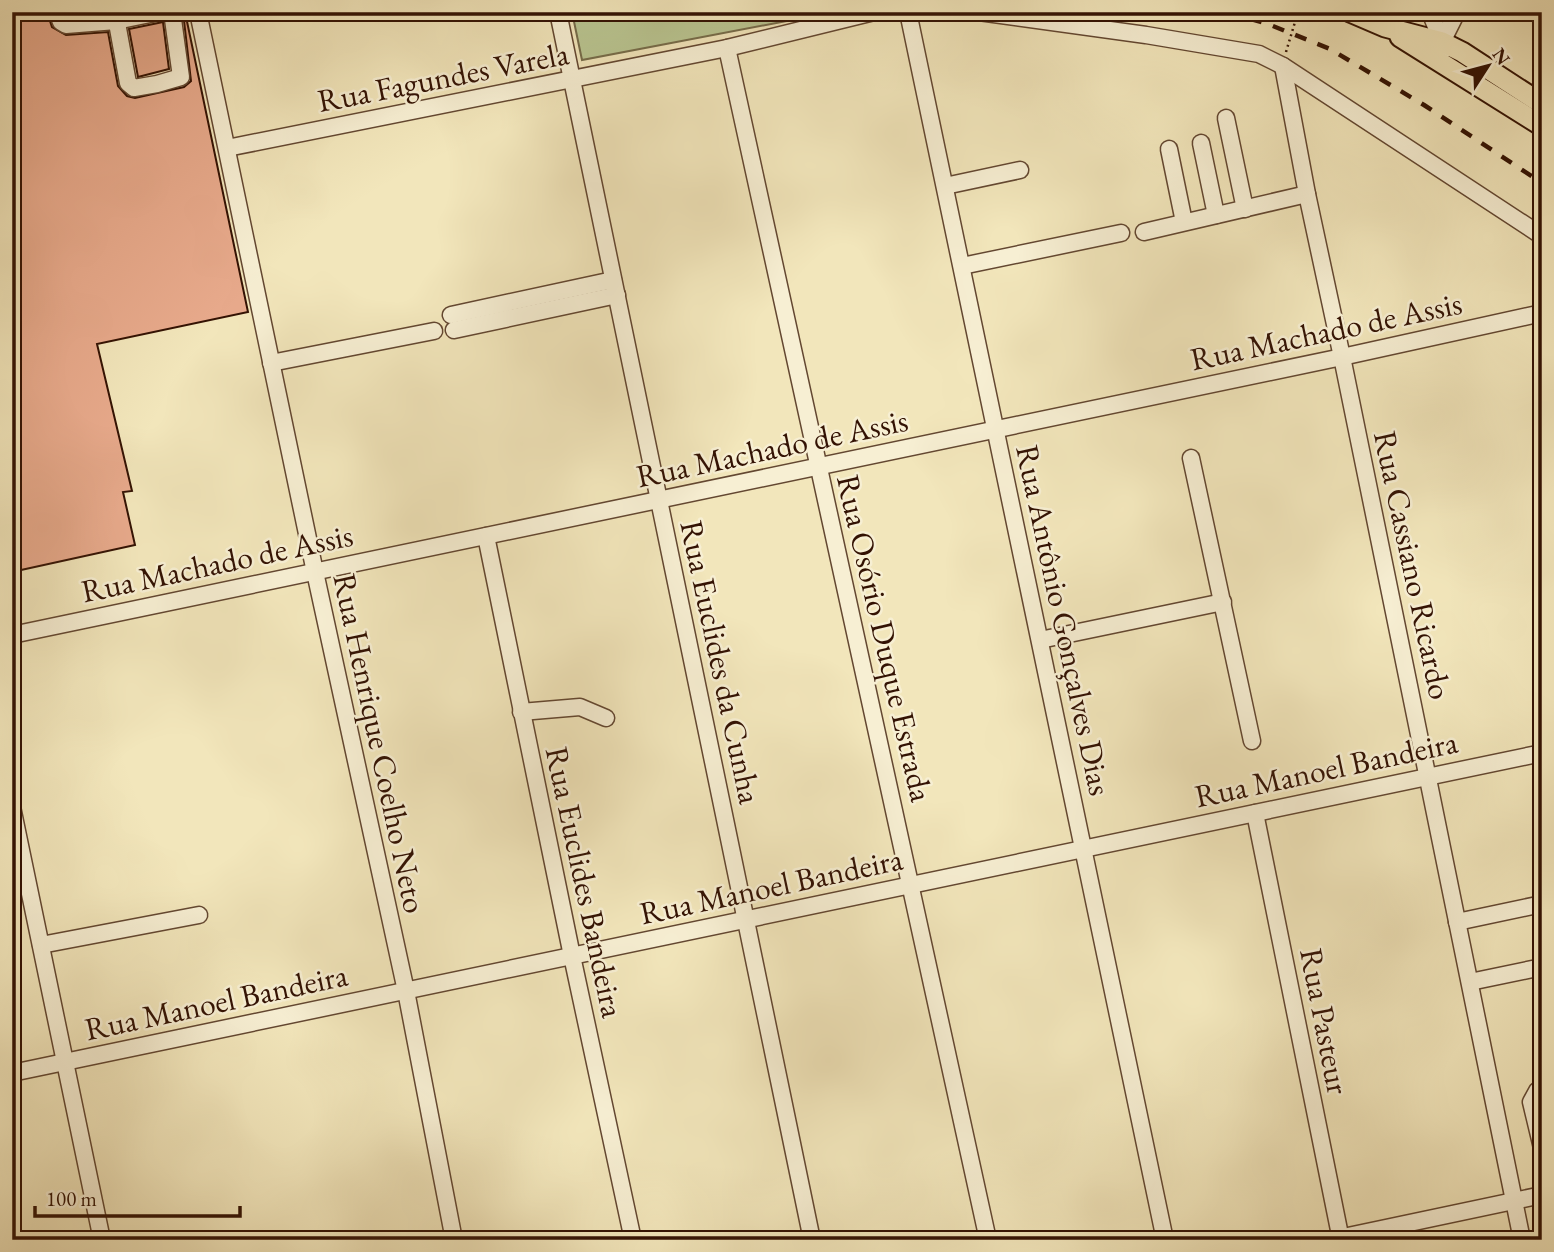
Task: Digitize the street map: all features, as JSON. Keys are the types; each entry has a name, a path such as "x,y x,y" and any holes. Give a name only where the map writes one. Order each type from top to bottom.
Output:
{"main road":[{"path":"1350,12 1385,26 1442,42 1542,104"},
{"path":"1385,26 1452,71 1542,125"}],"street":[{"path":"57,12 61,22 66,25 160,12"},
{"path":"115,17 128,83 134,88 179,79 182,74 172,12"},
{"name":"Rua Henrique Coelho Neto","path":"198,12 314,572 405,991 454,1240"},
{"name":"Rua Euclides da Cunha","path":"558,12 812,1240"},
{"name":"Rua Fagundes Varela","path":"227,148 727,48 874,12"},
{"name":"Rua Antônio Gonçalves Dias","path":"908,12 1165,1240"},
{"path":"979,12 1259,54 1283,66 1542,236"},
{"path":"1385,26 1402,12"},
{"path":"1430,12 1452,71"},
{"path":"1442,42 1457,12"},
{"name":"Rua Osório Duque Estrada","path":"727,48 988,1240"},
{"name":"Rua Cassiano Ricardo","path":"1283,66 1522,1240"},
{"path":"1226,118 1245,209"},
{"path":"1201,142 1216,215"},
{"path":"1170,149 1184,222"},
{"path":"945,186 1020,170"},
{"path":"1144,232 1307,194"},
{"path":"962,266 1121,233"},
{"path":"452,322 615,288"},
{"name":"Rua Machado de Assis","path":"12,635 1542,313"},
{"path":"271,363 434,331"},
{"path":"1191,458 1252,741"},
{"name":"Rua Euclides Bandeira","path":"485,536 633,1240"},
{"path":"1040,640 1223,601"},
{"path":"521,712 580,707 606,718"},
{"name":"Rua Manoel Bandeira","path":"12,1073 1542,753"},
{"path":"12,807 102,1240"},
{"name":"Rua Pasteur","path":"1255,813 1337,1239"},
{"path":"1457,922 1542,904"},
{"path":"41,945 199,915"},
{"path":"1470,982 1542,967"},
{"path":"1542,1087 1531,1102 1542,1148"},
{"path":"1337,1239 1542,1195"}],"path":[{"path":"1283,66 1290,32 1298,12"}],"green space":[{"path":"572,12 834,12 582,60"}],"building":[{"path":"12,12 47,12 52,27 66,35 108,32 118,86 127,96 135,98 184,87 191,81 185,12 248,312 97,344 132,491 123,492 135,545 12,572"},
{"path":"163,22 169,69 138,77 129,29"}],"railway":[{"path":"1227,12 1268,24 1330,49 1424,105 1542,183"}]}
